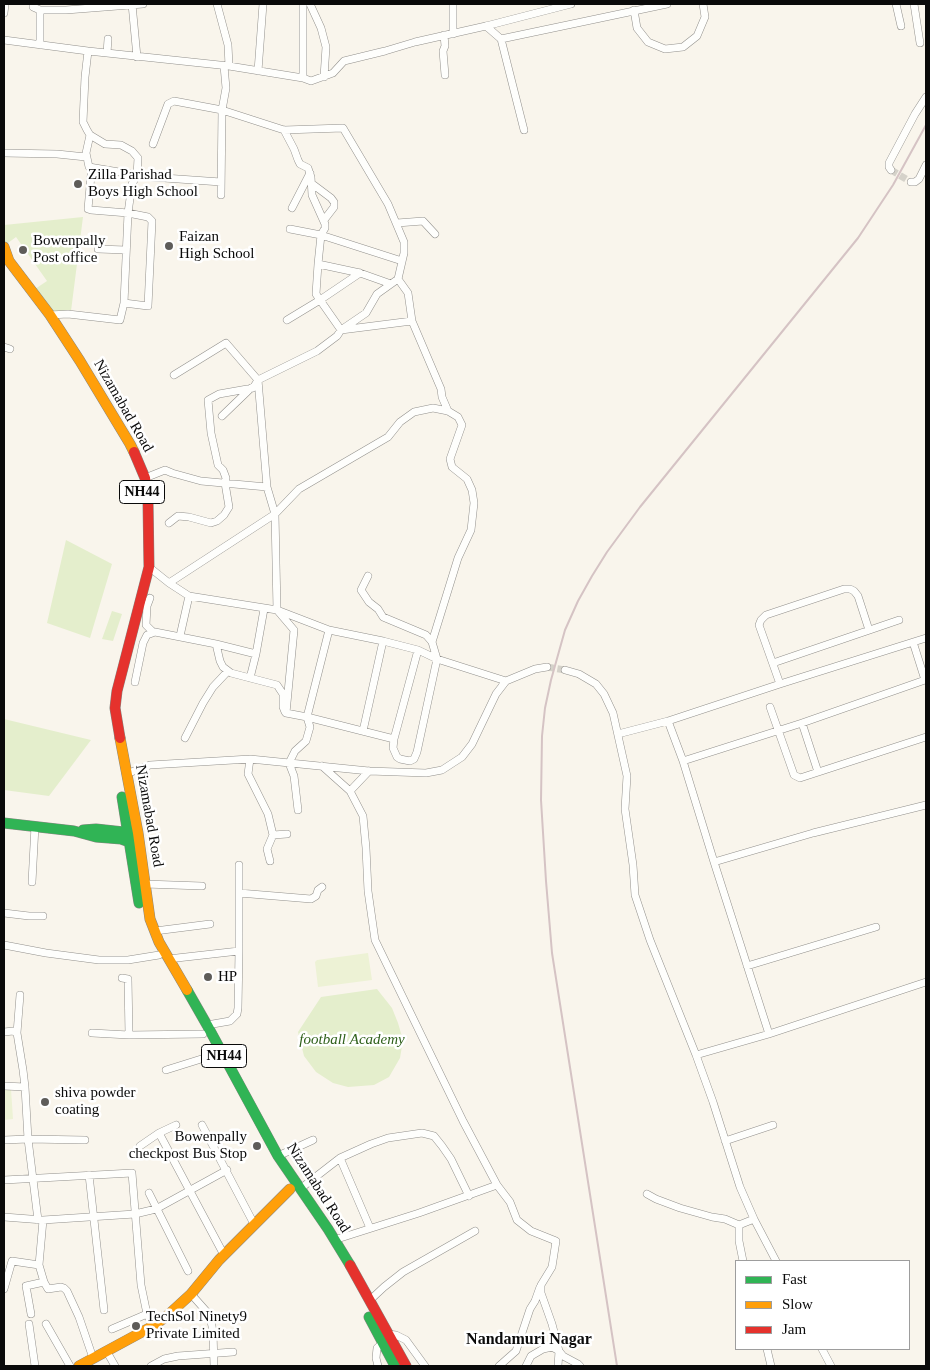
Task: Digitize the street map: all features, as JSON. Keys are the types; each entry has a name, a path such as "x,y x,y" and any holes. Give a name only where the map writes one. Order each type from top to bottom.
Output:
{"main road":[{"name":"Nizamabad Road","path":"4,247 9,261 50,315 130,444 145,478 148,501 148,567 117,691 115,708 126,774 140,905 156,951 163,957"},
{"name":"Nizamabad Road","path":"4,267 64,350 108,417 137,474 142,490 143,556 141,573 110,682 108,708 132,836 140,847 150,919 163,957 322,1235 386,1339 406,1366"},
{"path":"4,823 74,831 96,837 132,836"},
{"name":"Nizamabad Road","path":"205,1030 214,1054 258,1134 295,1189 328,1229 370,1300 386,1339 394,1366"},
{"path":"79,1366 153,1326 167,1316 192,1294 224,1255 254,1224 295,1189"}],"street":[{"path":"4,13 5,4"},
{"path":"33,4 33,7 40,10 143,4"},
{"path":"132,4 137,57"},
{"path":"217,4 228,45 226,88 222,110 221,195"},
{"path":"258,70 263,4"},
{"path":"303,4 303,78"},
{"path":"310,4 321,28 326,47 324,77"},
{"path":"453,4 453,34"},
{"path":"4,40 258,70 312,81 333,73 344,61 571,4"},
{"path":"501,39 666,4"},
{"path":"634,10 637,28 648,42 665,49 683,47 697,36 705,17 703,4"},
{"path":"896,4 900,26"},
{"path":"914,4 920,43"},
{"path":"40,10 40,45"},
{"path":"486,26 501,39 524,130"},
{"path":"444,35 445,46 443,51 446,75"},
{"path":"108,39 108,53"},
{"path":"50,315 68,314 120,320 124,303 128,213 138,158 132,151 121,145 105,144 90,135 83,122 88,51"},
{"path":"892,170 889,167 889,163 914,114 926,98"},
{"path":"153,144 168,104 174,101 222,110 284,130 343,128 388,204 404,242 404,253 398,279 377,294 366,313 341,330 337,336 317,351 258,380 222,416"},
{"path":"284,130 300,164 308,168 314,203 324,220 325,228 321,234 316,294 341,330"},
{"path":"90,135 86,157 89,168 136,176 221,182"},
{"path":"4,152 86,157"},
{"path":"911,182 919,179 926,165"},
{"path":"292,208 310,173"},
{"path":"91,175 88,208 91,210 128,213 148,217 152,221 148,306 124,303"},
{"path":"311,183 334,202 334,207 324,220"},
{"path":"397,223 423,221 435,234"},
{"path":"290,229 321,234 402,261"},
{"path":"98,249 126,250"},
{"path":"318,264 360,273 392,284"},
{"path":"287,320 360,273"},
{"path":"398,279 408,293 412,320 448,411"},
{"path":"341,330 412,320"},
{"path":"174,375 226,343 258,380 267,488 274,514 277,610 294,630 286,713"},
{"path":"169,523 178,516 211,523 224,515 229,507 225,483 226,478 218,464 210,433 208,400 218,394 252,388"},
{"path":"169,583 274,514 299,489 388,437 400,422 414,412 433,408 448,411 458,417 462,425 450,459 452,467 466,479 472,490 474,503 471,530 458,558 432,642"},
{"path":"145,478 165,470 201,481 267,488"},
{"path":"148,567 189,596 277,610 329,630 418,650 506,681"},
{"path":"368,576 361,590 369,602 378,609 383,617 426,635 432,642 437,658 417,752 412,760 405,760 396,757 393,748 394,739 418,650"},
{"path":"780,684 759,625 766,615 844,589 850,589 858,596 869,630"},
{"path":"180,636 189,596"},
{"path":"150,598 147,606 146,626 152,631 256,654"},
{"path":"250,678 264,609"},
{"path":"773,663 899,620"},
{"path":"289,762 295,752 306,741 310,727 307,717 329,630"},
{"path":"135,682 143,644 147,635 155,632"},
{"path":"618,734 668,721 926,638"},
{"path":"363,731 383,641"},
{"path":"683,761 926,681 913,642"},
{"path":"216,644 220,662 231,674 277,685 282,694 282,707 286,713 394,739"},
{"path":"126,774 150,766 250,758 369,771 426,774 442,770 454,763 472,744 496,694 506,681 535,669 548,667"},
{"path":"565,670 579,674 596,684 604,694 612,713 626,776 625,809 633,865 635,896 650,940 696,1055 740,1187 775,1260"},
{"path":"185,738 213,687 228,671"},
{"path":"770,707 794,775 800,778 926,737"},
{"path":"668,721 683,761 769,1034"},
{"path":"802,723 818,772"},
{"path":"250,758 248,774 268,814 273,834 267,849 270,861"},
{"path":"289,762 294,776 298,810"},
{"path":"322,766 350,791 363,816 368,891 375,940 463,1121 497,1185 510,1202 517,1220 532,1231 556,1241 552,1266 530,1309 516,1351 498,1366"},
{"path":"350,791 369,771"},
{"path":"714,862 813,833 926,805"},
{"path":"32,882 35,826"},
{"path":"273,834 287,834"},
{"path":"92,1033 128,1035 205,1030 230,1020 237,1014 239,865"},
{"path":"145,884 202,886"},
{"path":"239,893 311,899 316,896 318,890 322,887"},
{"path":"4,913 43,916"},
{"path":"155,931 210,924"},
{"path":"747,966 876,927"},
{"path":"4,945 46,954 99,960 128,960 239,950"},
{"path":"122,978 128,979 128,1035"},
{"path":"696,1055 769,1034 926,982"},
{"path":"20,995 17,1033 25,1087 28,1139 41,1220 39,1265 48,1289 61,1287 67,1291 79,1316 93,1358"},
{"path":"4,1032 13,1031 17,1033"},
{"path":"166,1070 214,1054"},
{"path":"4,1086 25,1087"},
{"path":"140,1146 159,1133 176,1125"},
{"path":"202,1125 254,1224"},
{"path":"725,1141 773,1125"},
{"path":"159,1133 224,1255"},
{"path":"295,1189 340,1158 371,1144 388,1138 422,1133 434,1136 442,1146 451,1159 468,1196"},
{"path":"4,1140 85,1140"},
{"path":"278,1156 313,1140"},
{"path":"340,1158 370,1228"},
{"path":"4,1217 41,1220 135,1214 156,1210 227,1170"},
{"path":"4,1180 132,1173 141,1285 153,1326"},
{"path":"89,1175 104,1310"},
{"path":"334,1240 419,1213 497,1185"},
{"path":"149,1193 188,1271"},
{"path":"647,1194 680,1208 725,1219 739,1225 754,1219"},
{"path":"739,1225 739,1241 743,1260"},
{"path":"370,1300 403,1272 475,1231"},
{"path":"4,1289 12,1261 39,1265"},
{"path":"31,1314 26,1286 44,1282"},
{"path":"541,1285 541,1293 559,1351 558,1366"},
{"path":"192,1294 210,1317 214,1331 214,1366"},
{"path":"112,1329 148,1314"},
{"path":"29,1324 35,1366"},
{"path":"46,1324 70,1366"},
{"path":"378,1366 376,1358 377,1348 386,1339 396,1335 406,1340 425,1366"},
{"path":"526,1366 531,1356 543,1349 552,1347 580,1366"},
{"path":"766,1350 771,1366"},
{"path":"823,1350 831,1366"},
{"path":"107,1352 115,1366"},
{"path":"151,1366 170,1358 233,1352"}],"green space":[{"path":"83,217 71,311 51,313 35,289 47,281 16,237 4,246 4,225"},
{"path":"66,540 112,564 90,638 47,623"},
{"path":"112,611 122,614 113,641 102,639"},
{"path":"4,719 91,740 49,796 4,790"},
{"path":"368,953 372,980 318,987 315,962 317,960"},
{"name":"football Academy","path":"377,989 392,1008 398,1023 403,1040 400,1058 389,1077 374,1085 348,1087 333,1083 316,1072 304,1056 298,1032 321,997"},
{"path":"11,1089 13,1119 4,1120 4,1090"}],"tunnel":[{"path":"891,170 911,182"},
{"path":"547,667 565,670"}],"railway":[{"path":"617,1366 552,953 541,800 542,736 551,680 565,630 578,601 607,552 640,507 858,238 893,185 926,125"}],"traffic: fast":[{"path":"122,797 139,903"},
{"path":"4,823 74,831 96,837 121,839 135,844"},
{"path":"83,830 96,829 133,833"},
{"path":"187,990 278,1156 350,1265"},
{"path":"369,1317 395,1366"}],"traffic: slow":[{"path":"4,247 9,261 50,315 80,361 134,452"},
{"path":"120,738 138,833 150,919 159,942 187,990"},
{"path":"79,1366 153,1326 167,1316 191,1294 219,1260 290,1189"}],"traffic: jam":[{"path":"120,738 115,708 117,691 149,567 148,501 145,478 134,452"},
{"path":"350,1265 406,1366"}],"place":[{"name":"Zilla Parishad Boys High School","path":"78,184"},
{"name":"Faizan High School","path":"169,246"},
{"name":"Bowenpally Post office","path":"23,250"},
{"name":"HP","path":"208,977"},
{"name":"shiva powder coating","path":"45,1102"},
{"name":"Bowenpally checkpost Bus Stop","path":"257,1146"},
{"name":"TechSol Ninety9 Private Limited","path":"136,1326"}],"district":[{"name":"Nandamuri Nagar","path":"529,1340"}]}
